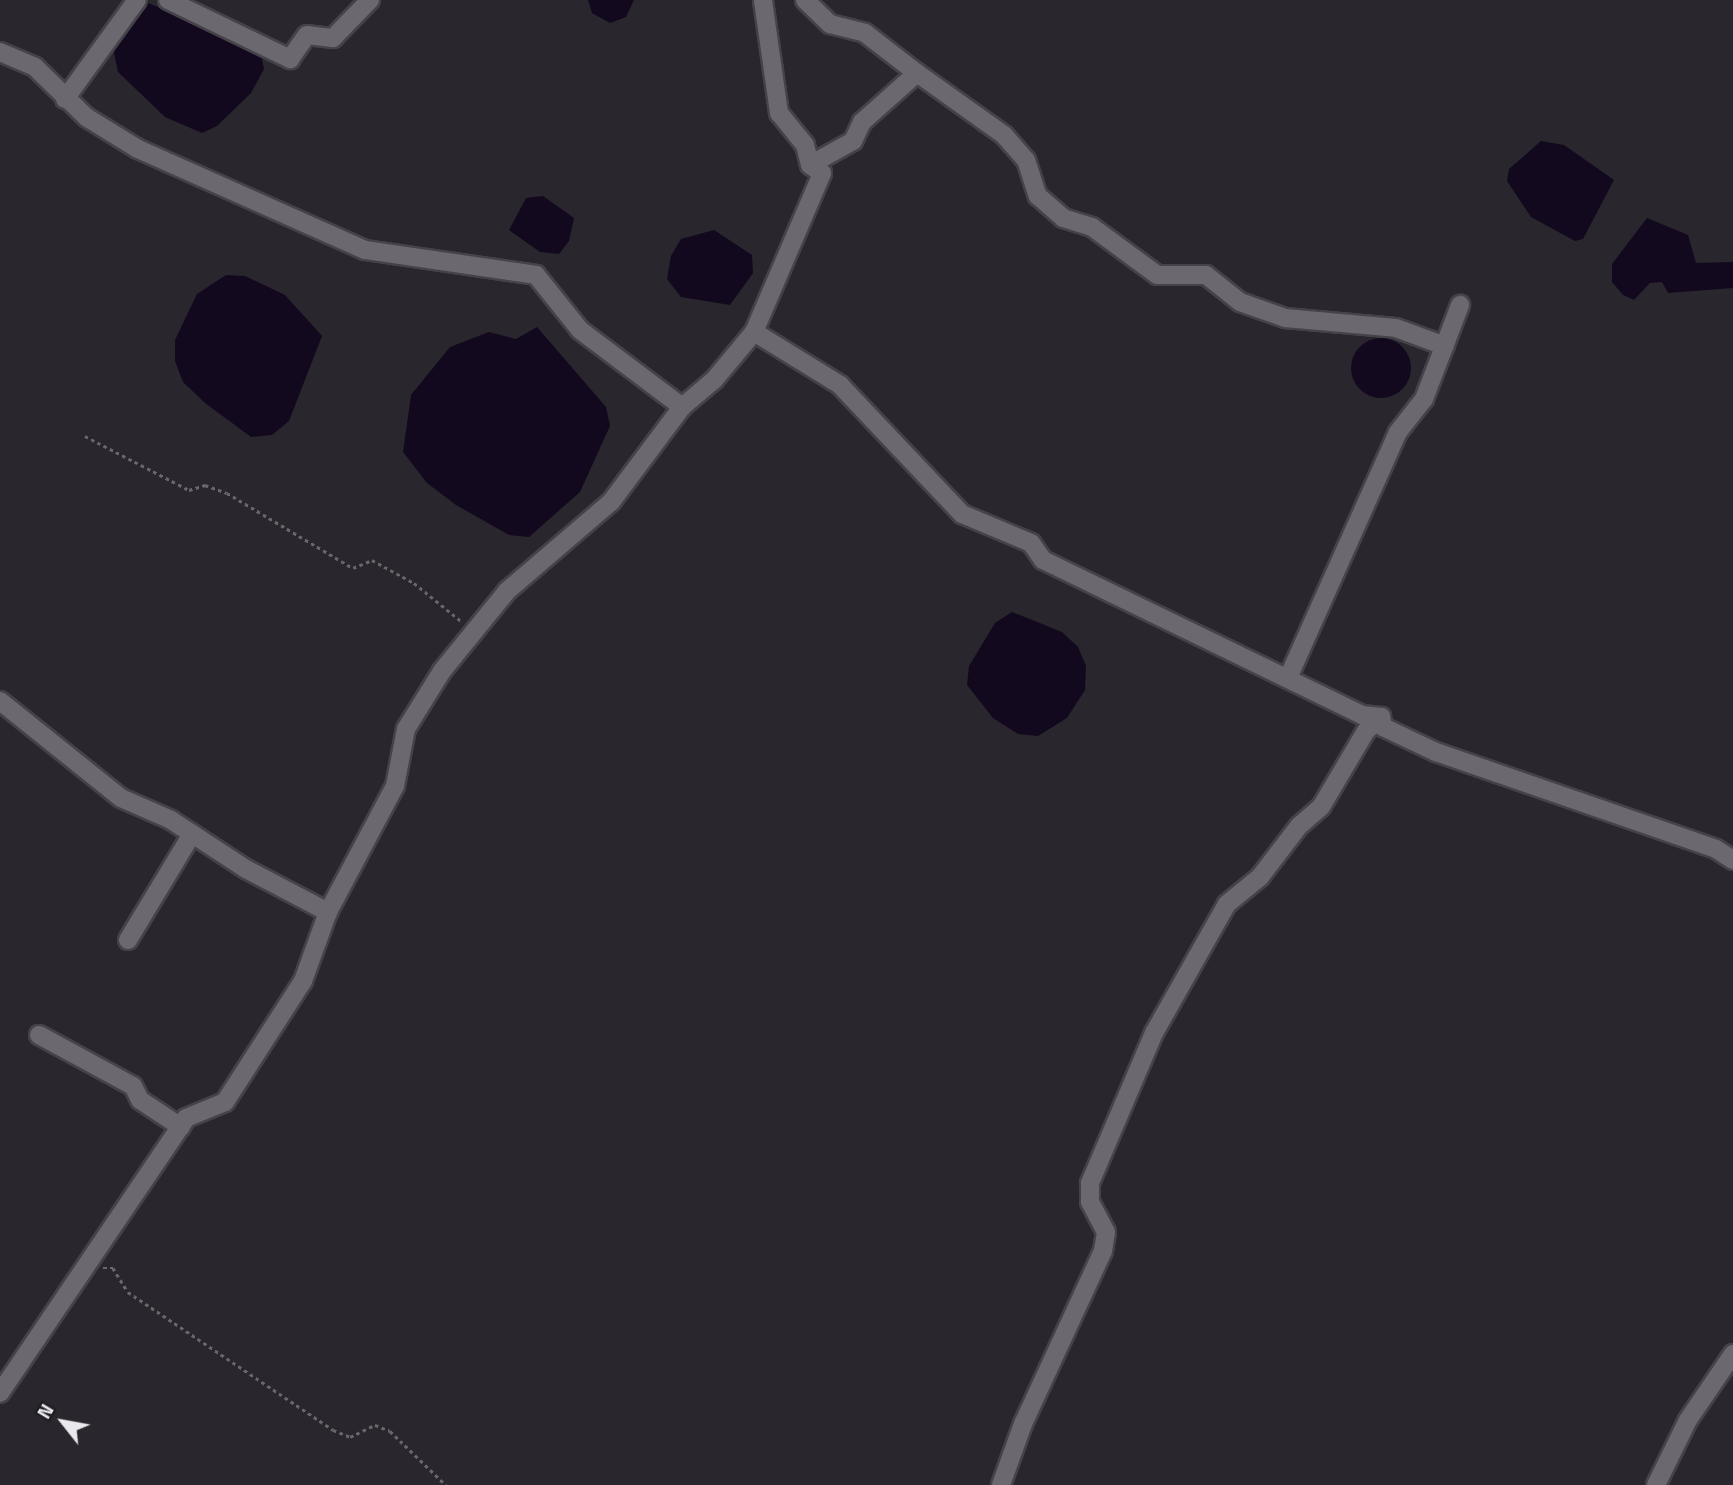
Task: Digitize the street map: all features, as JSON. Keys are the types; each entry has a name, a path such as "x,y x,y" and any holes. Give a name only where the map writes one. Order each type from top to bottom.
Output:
{"street":[{"path":"65,99 137,0"},
{"path":"168,0 290,59 307,35 333,38 370,0"},
{"path":"0,1393 86,1272 186,1118 225,1102 303,981 328,912 395,786 406,729 476,629 507,591 611,502 682,407 714,380 754,332 822,173 810,165 804,145 779,113 763,0"},
{"path":"805,0 830,24 865,33 1004,135 1026,160 1038,196 1063,218 1092,227 1157,275 1206,275 1240,302 1284,318 1396,328 1444,346"},
{"path":"0,52 35,67 65,99 138,149 365,250 536,275 580,330 682,407"},
{"path":"810,165 853,141 862,122 917,73"},
{"path":"1288,678 1398,432 1424,399 1460,305"},
{"path":"754,332 840,385 970,520 1031,543 1043,560 1362,715 1381,717"},
{"path":"0,701 121,798 192,834 328,912"},
{"path":"1381,717 1383,727 1436,752 1716,849 1733,860"},
{"path":"1001,1485 1023,1424 1103,1251 1107,1232 1088,1191 1105,1138 1154,1034 1227,904 1260,877 1321,807 1366,731 1381,717"},
{"path":"128,940 192,834"},
{"path":"39,1035 134,1086 140,1100 181,1127"},
{"path":"1656,1485 1688,1420 1733,1354"}],"path":[{"path":"85,436 189,490 205,485 227,493 353,568 372,560 476,629"},
{"path":"86,1272 113,1268 128,1292 333,1430 350,1437 381,1425 446,1485"}],"shaded area":[{"path":"588,0 634,0 626,17 610,23 592,13"},
{"path":"145,2 231,34 261,54 264,69 251,93 217,126 202,133 165,117 118,72 113,48"},
{"path":"1541,141 1564,145 1614,180 1583,239 1575,241 1531,217 1507,181 1509,169"},
{"path":"543,196 574,218 569,241 559,254 540,252 509,230 526,198"},
{"path":"1647,218 1688,235 1696,263 1733,262 1733,288 1668,293 1662,282 1650,283 1634,300 1623,295 1612,282 1612,264"},
{"path":"714,230 752,255 753,273 730,305 681,297 667,279 671,256 681,239"},
{"path":"226,275 245,276 285,295 322,336 289,421 272,435 251,437 205,403 183,382 175,361 175,340 197,294"},
{"path":"537,327 606,407 610,426 580,492 529,537 509,535 456,505 427,483 403,452 411,395 450,347 489,332 516,339"},
{"path":"1381,338 1402,347 1411,368 1402,389 1381,398 1360,389 1351,368 1360,347"},
{"path":"1012,612 1062,632 1078,647 1086,666 1085,690 1067,718 1038,736 1018,734 993,718 967,685 969,666 995,623"}]}
